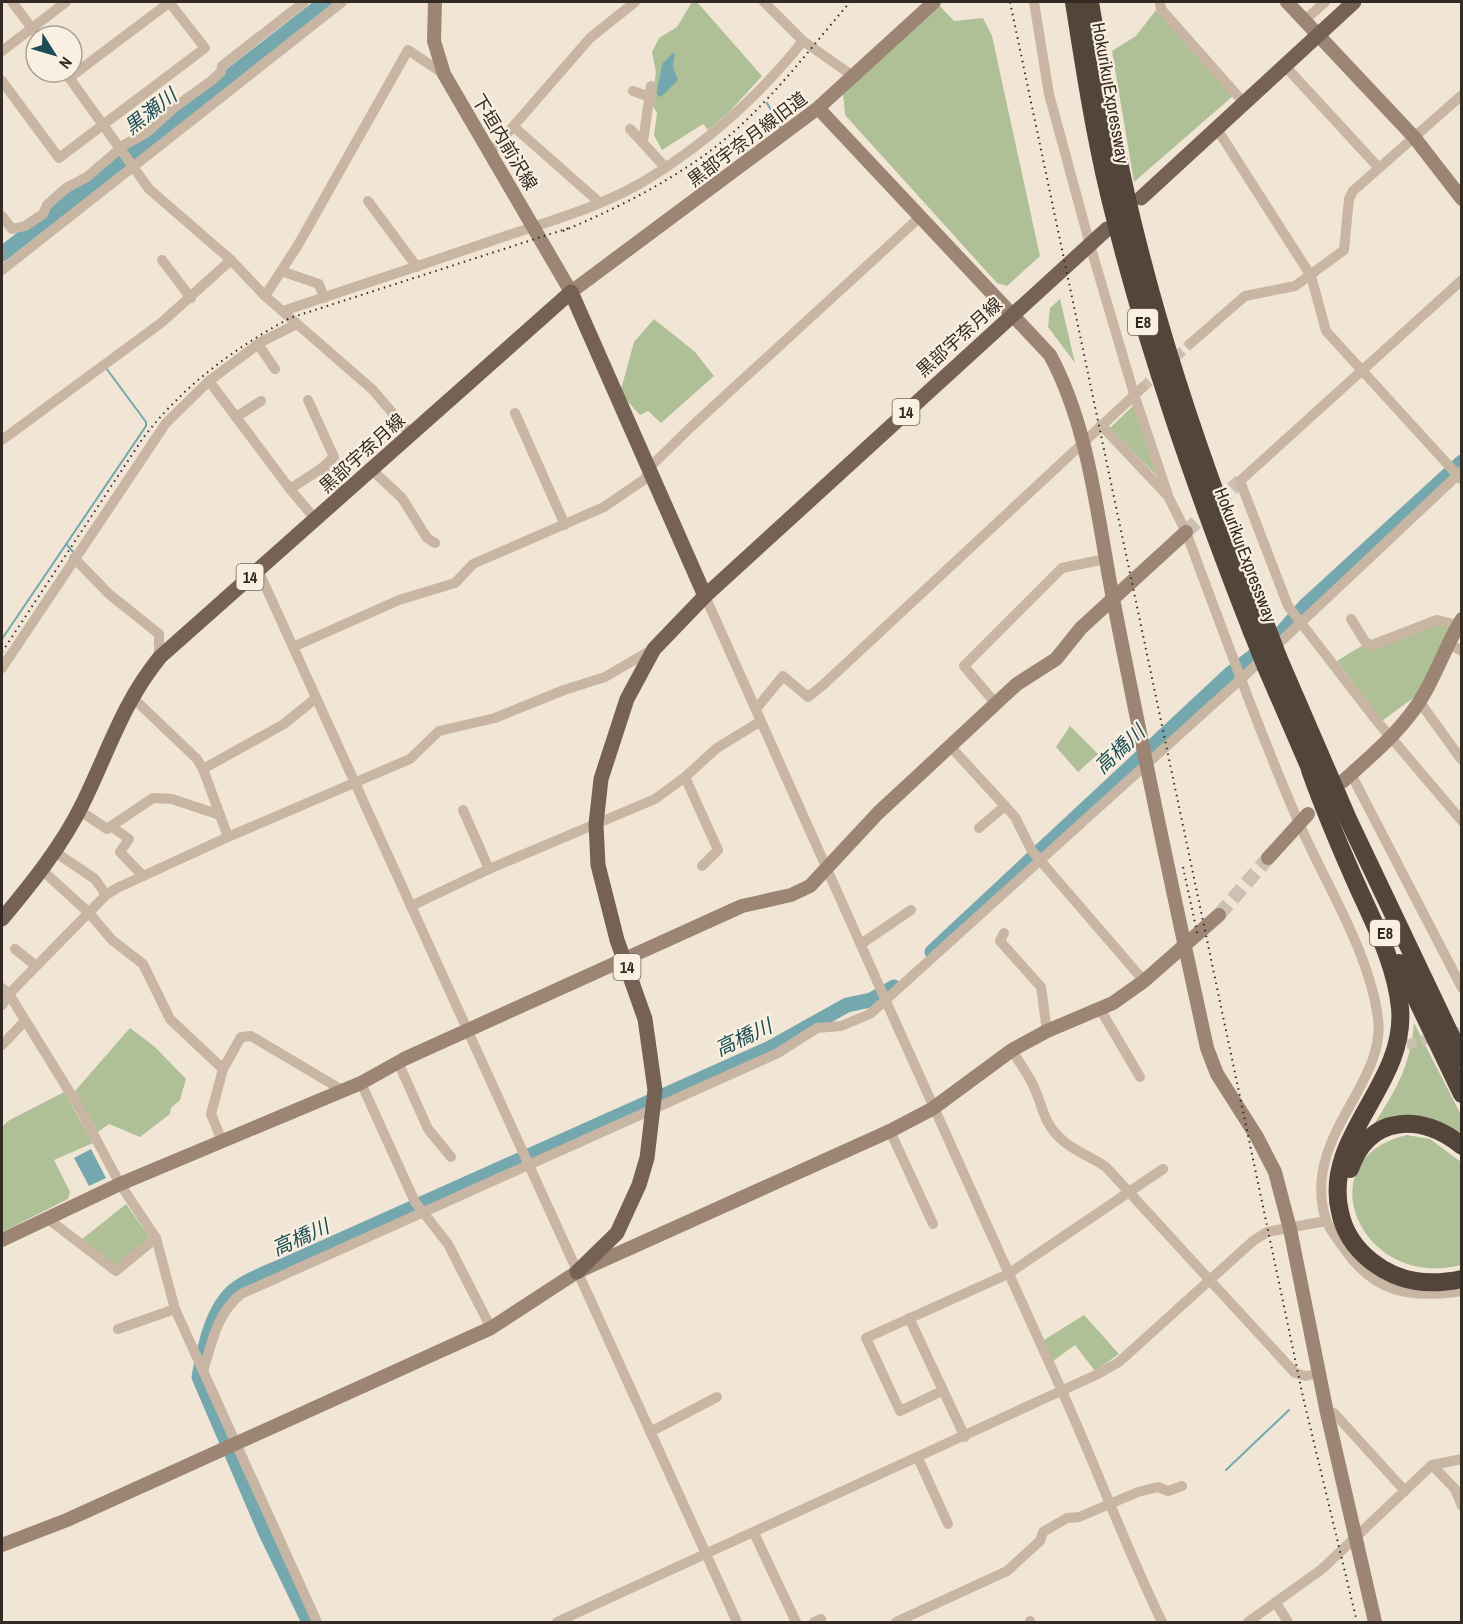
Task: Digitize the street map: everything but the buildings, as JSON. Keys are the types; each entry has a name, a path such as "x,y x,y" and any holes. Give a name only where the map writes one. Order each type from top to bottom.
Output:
{"highway":[{"name":"Hokuriku Expressway","path":"1074,2 1109,192 1143,321 1187,459 1259,627"},
{"name":"Hokuriku Expressway","path":"1090,2 1124,184 1157,315 1259,627 1310,770 1461,1094"},
{"name":"Hokuriku Expressway","path":"1272,662 1461,1059"},
{"path":"1310,770 1326,815 1387,954 1400,1010 1399,1039 1390,1068 1350,1140 1339,1168 1337,1194 1341,1217 1351,1240 1388,1272 1423,1283 1461,1279"},
{"path":"1377,882 1461,1039"},
{"path":"1461,1146 1430,1126 1408,1123 1388,1128 1368,1138 1360,1148 1353,1159 1347,1185 1348,1200 1356,1227 1372,1250 1384,1258 1422,1273 1461,1269"}],"main road":[{"path":"1141,198 1354,2"},
{"name":"黒部宇奈月線","path":"577,1272 617,1233 639,1185 647,1158 654,1109 655,1079 645,1019 624,959 598,865 596,824 601,779 627,699 654,649 705,596 1107,229"},
{"name":"黒部宇奈月線","path":"2,918 55,852 79,810 131,696 162,654 345,495 571,292"},
{"path":"571,292 705,596"}],"street":[{"path":"12,2 29,24"},
{"path":"43,24 66,2"},
{"path":"2,81 59,158 205,48 170,2 84,63"},
{"path":"2,216 12,229 25,226 43,214 47,205 66,188 87,177 146,133 175,106 221,72 222,66 304,2"},
{"path":"2,270 342,2"},
{"name":"下垣内前沢線","path":"435,2 434,41 444,74 571,292"},
{"path":"491,152 590,38 635,2"},
{"name":"黒部宇奈月線旧道","path":"571,292 818,108 934,2"},
{"path":"1034,2 1049,94 1090,245 1138,391 1169,498 1186,532 1242,678 1359,953 1374,997 1380,1033 1376,1052 1341,1120 1325,1160 1321,1186 1326,1221 1352,1261 1371,1278 1391,1289 1421,1295 1461,1291"},
{"path":"1161,2 1161,9 1245,104"},
{"path":"1287,2 1414,137 1461,199"},
{"path":"1304,21 1325,2"},
{"path":"771,3 803,41 853,76"},
{"path":"2,51 24,38"},
{"path":"283,311 534,226 599,202 649,178 705,141 740,111 775,76 803,41"},
{"path":"265,296 408,50 444,74"},
{"path":"1285,66 1379,168"},
{"path":"74,84 149,189 231,260 265,296 373,390 411,435"},
{"path":"633,91 651,91 644,142"},
{"path":"1191,344 1245,296 1295,286 1344,250 1349,199 1353,191 1461,95"},
{"path":"818,108 1050,355 1067,386 1082,442 1146,764 1207,1048 1217,1074 1257,1137 1275,1172 1290,1229 1327,1413 1375,1623"},
{"path":"514,127 599,202"},
{"path":"630,129 665,167"},
{"path":"204,1368 222,1315 230,1302 241,1294 778,1053 818,1028 856,1021 887,1000 1242,678 1299,621 1460,475 1326,332 1311,276 1217,129"},
{"path":"368,201 417,267"},
{"path":"293,648 399,600 455,583 473,564 604,507 645,478 649,468 919,218"},
{"path":"162,260 191,298"},
{"path":"2,440 161,323 231,260"},
{"path":"281,271 319,284 324,298"},
{"path":"1461,280 1240,481 1288,606 1390,737 1461,821"},
{"path":"2,668 166,423 208,381 258,344 297,324"},
{"path":"258,344 275,369"},
{"path":"208,381 290,489 316,519"},
{"path":"756,710 783,676 808,697 1138,391"},
{"path":"290,489 322,468 334,457 308,400"},
{"path":"236,417 261,401"},
{"path":"515,413 565,525"},
{"path":"1101,425 1169,498"},
{"path":"322,468 345,495"},
{"path":"372,470 402,498 427,538 435,543"},
{"path":"2,1240 120,1184 361,1083 398,1062 742,906 791,895 810,885 878,813 1017,684 1056,659 1081,628 1186,532"},
{"path":"74,558 116,601 159,634 159,651 162,654"},
{"path":"996,704 964,666 1062,568 1105,559"},
{"path":"258,570 737,1623"},
{"path":"705,596 887,1000 932,1109 1062,1393 1157,1621"},
{"path":"1351,619 1366,644 1372,645 1437,620 1460,622 1447,643 1419,701 1390,737 1347,778 1461,988"},
{"path":"1447,643 1461,651"},
{"path":"2,1005 5,991 36,966 106,895 228,837 354,781 410,759 439,731 495,718 564,690 605,677 654,649"},
{"path":"131,696 197,759 203,769 228,837"},
{"path":"203,769 284,724 316,698"},
{"path":"1419,701 1461,759"},
{"path":"411,906 489,869 655,799 685,777 717,748 761,721"},
{"path":"950,746 1005,806 1040,861 1144,981"},
{"path":"685,777 718,850 702,866"},
{"path":"79,810 107,829 153,798 172,799 220,815"},
{"path":"979,828 1005,806"},
{"path":"463,810 489,869"},
{"path":"1268,858 1303,818"},
{"path":"111,826 129,840 120,852 143,876"},
{"path":"55,852 95,879 106,895"},
{"path":"42,870 89,913 112,940 143,964 170,1019 223,1069"},
{"path":"861,944 911,910"},
{"path":"2,1545 67,1520 237,1441 491,1328 577,1272 891,1131 932,1109 1012,1050 1047,1031 1100,1009 1144,981 1219,915"},
{"path":"1004,933 1000,941 1041,987 1047,1031"},
{"path":"15,949 36,966"},
{"path":"5,991 80,1109 120,1184 156,1238 175,1309 204,1368 317,1623"},
{"path":"1100,1009 1140,1077"},
{"path":"2,1045 25,1022"},
{"path":"222,1141 211,1114 223,1069 242,1037 251,1036 342,1090"},
{"path":"1376,1052 1389,1049"},
{"path":"1012,1050 1033,1084 1044,1119 1059,1137 1072,1148 1093,1157 1106,1167 1295,1373 1306,1376 1319,1373"},
{"path":"398,1062 428,1129 451,1157"},
{"path":"361,1083 416,1202 448,1244 491,1328"},
{"path":"891,1131 933,1224"},
{"path":"942,1391 900,1411 866,1338 1008,1274 1163,1169"},
{"path":"47,1218 116,1271 156,1238"},
{"path":"557,1623 1062,1393 1119,1362 1253,1241 1267,1232 1326,1221"},
{"path":"118,1329 175,1309"},
{"path":"909,1318 965,1437"},
{"path":"650,1431 717,1397"},
{"path":"1327,1413 1334,1413 1405,1491"},
{"path":"918,1458 948,1524"},
{"path":"1248,1623 1322,1569 1432,1465 1461,1459"},
{"path":"1432,1465 1455,1489 1461,1506"},
{"path":"896,1623 1007,1571 1040,1540 1043,1532 1067,1518 1079,1517 1109,1503 1158,1487 1168,1491 1182,1486"},
{"path":"754,1533 796,1623"},
{"path":"1276,1603 1288,1623"}],"green space":[{"path":"692,2 697,2 762,76 731,110 708,130 703,124 662,150 654,135 657,113 653,106 656,72 652,52 659,38 677,27"},
{"path":"940,6 954,21 983,18 992,36 1040,256 1007,286 997,283 845,115 843,93"},
{"path":"1156,10 1233,96 1134,182 1112,51 1136,36"},
{"path":"1060,299 1075,363 1048,327 1050,308"},
{"path":"654,319 695,352 714,376 661,423 648,411 640,415 620,393 634,342"},
{"path":"1134,405 1159,478 1110,428"},
{"path":"1433,616 1453,621 1420,693 1382,721 1337,661 1363,645"},
{"path":"1070,726 1098,754 1078,772 1056,747"},
{"path":"1414,1023 1461,1115 1461,1134 1430,1119 1395,1115 1371,1129 1405,1067"},
{"path":"130,1028 155,1047 186,1079 180,1100 171,1108 170,1114 140,1137 109,1124 98,1132 75,1091"},
{"path":"64,1092 93,1143 54,1160 70,1192 68,1199 2,1232 2,1127 8,1121"},
{"path":"1407,1135 1430,1139 1461,1162 1461,1265 1425,1268 1395,1259 1372,1241 1358,1218 1352,1193 1358,1169 1376,1148"},
{"path":"126,1204 150,1238 116,1266 81,1240"},
{"path":"1084,1315 1119,1354 1095,1371 1075,1345 1053,1361 1044,1340"}],"water":[{"path":"673,53 675,54 673,67 678,80 661,97 657,95 662,64"},
{"path":"91,1149 106,1178 89,1186 74,1158"}],"waterway":[{"name":"黒瀬川","path":"2,254 325,2"},
{"path":"767,103 781,128"},
{"path":"2,639 146,426 146,422 106,368"},
{"name":"高橋川","path":"932,952 1231,673 1275,640 1306,605 1462,462"},
{"path":"66,544 74,553"},
{"name":"高橋川","path":"309,1622 265,1531 199,1377 210,1329 228,1296 258,1276 770,1048 847,1005 871,1000 894,987"},
{"path":"1226,1470 1289,1410"}],"tunnel":[{"path":"1142,388 1191,343"},
{"path":"1186,532 1240,481"},
{"path":"1219,915 1268,858"},
{"path":"1392,1048 1462,1031"}],"railway":[{"path":"563,231 646,192 716,147 758,109 850,2"},
{"path":"1010,2 1303,1397 1357,1622"},
{"path":"2,652 143,438 158,419 210,370 290,318 569,228"},
{"path":"1183,867 1198,937"}]}
